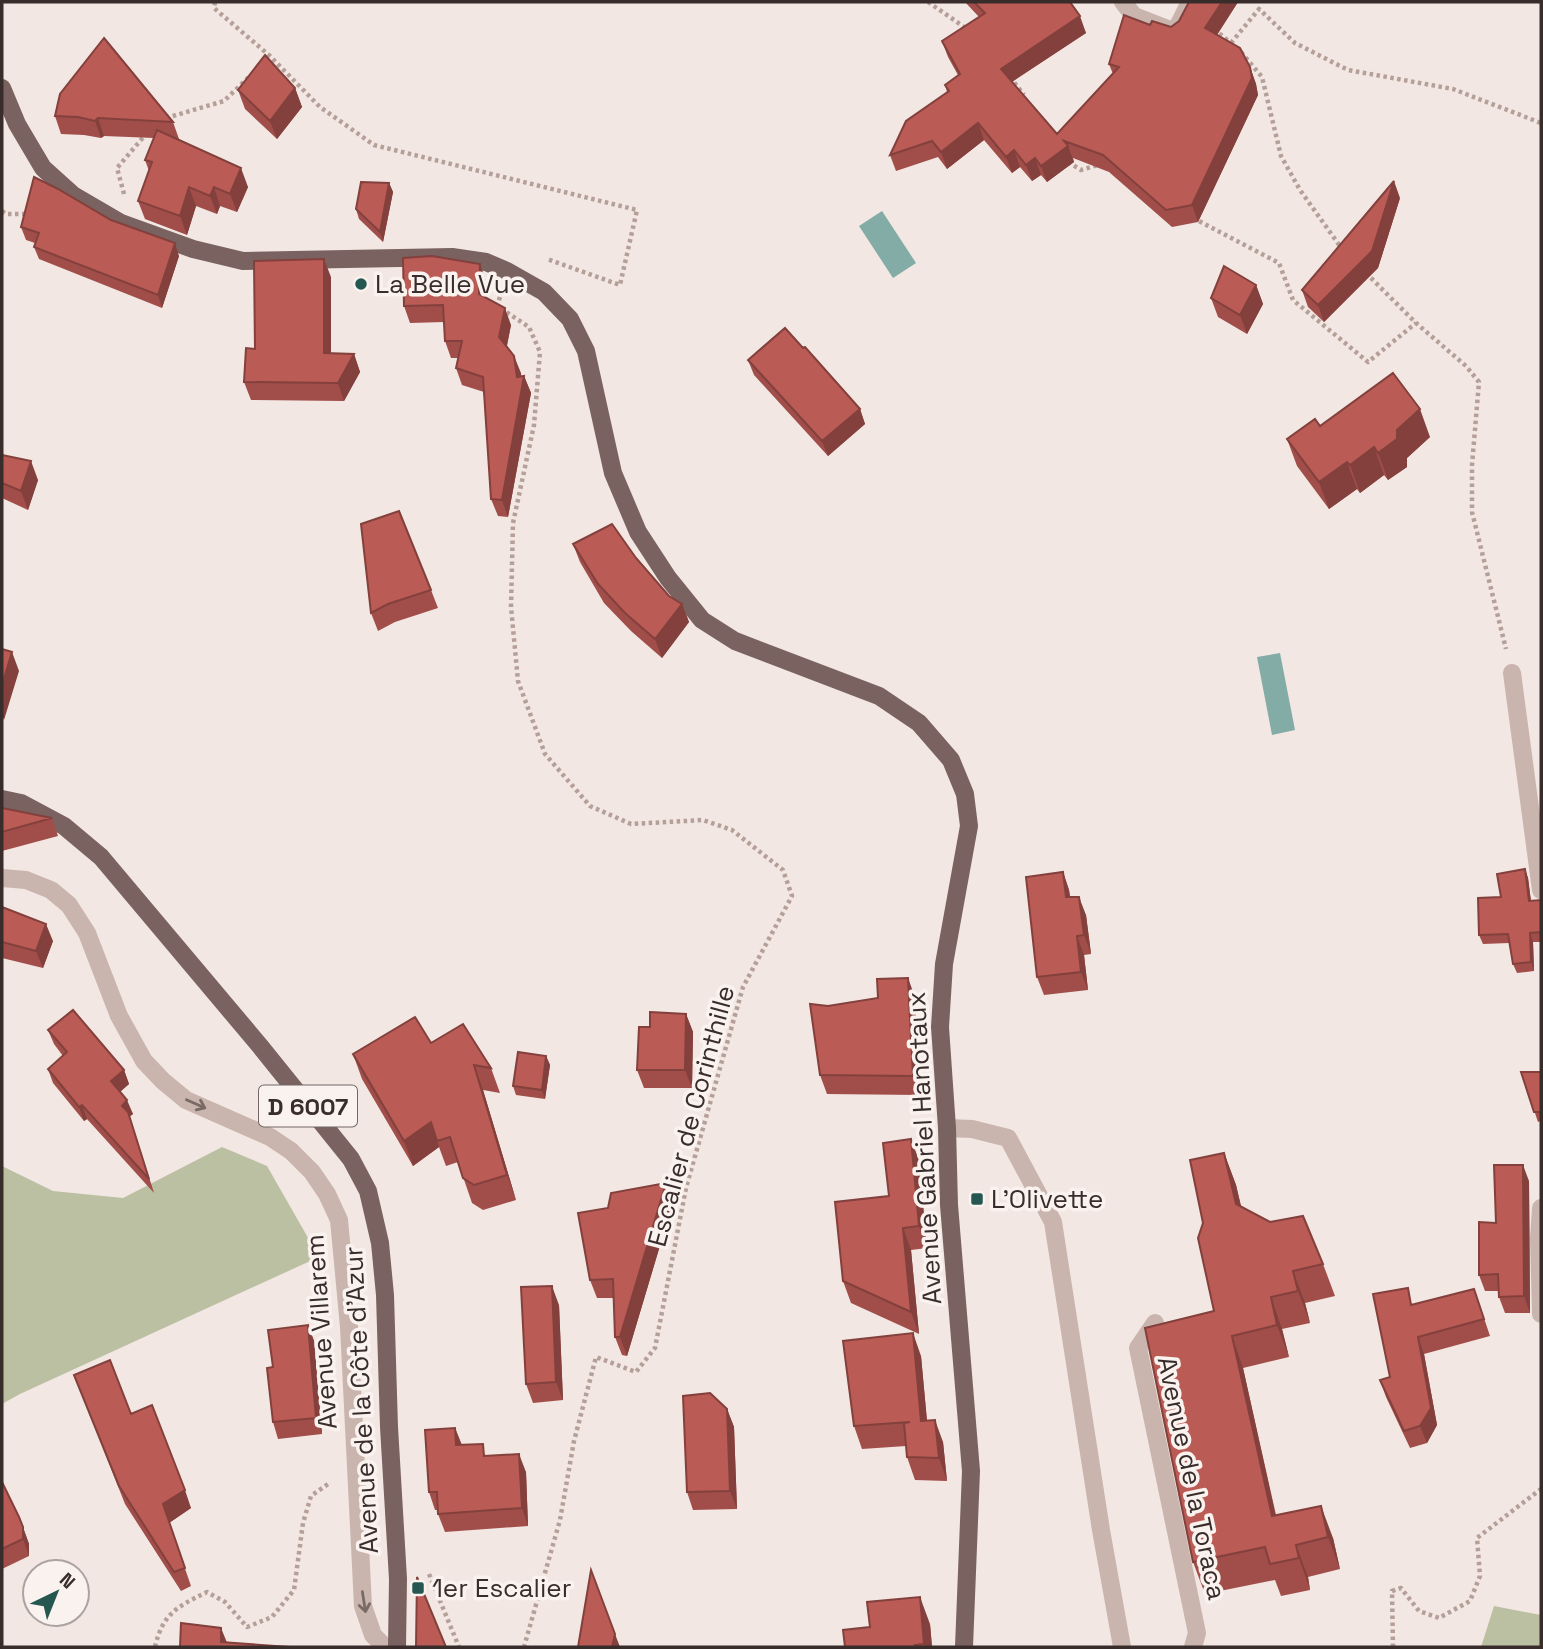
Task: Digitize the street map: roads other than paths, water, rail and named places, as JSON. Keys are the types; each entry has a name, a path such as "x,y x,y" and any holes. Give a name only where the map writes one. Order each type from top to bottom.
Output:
{"main road":[{"name":"Avenue Gabriel Hanotaux","path":"2,88 17,124 43,168 73,195 121,223 192,248 243,261 452,257 486,262 544,292 570,320 586,351 613,473 638,532 668,578 702,620 736,641 879,696 919,723 951,760 965,794 970,826 944,964 940,1027 949,1205 971,1471 964,1647"},
{"name":"Avenue de la Côte d'Azur","path":"2,799 21,803 64,826 101,857 216,992 351,1159 368,1191 380,1243 385,1295 398,1578 397,1647"}],"street":[{"path":"1124,2 1135,16 1175,32 1190,2"},
{"path":"1513,673 1541,890"},
{"name":"Avenue Villarem","path":"2,878 26,880 51,890 69,905 87,933 119,1016 144,1061 186,1100 270,1137 291,1151 320,1183 339,1220 352,1363 363,1606 373,1635 386,1647"},
{"path":"947,1128 972,1129 1008,1138 1053,1222 1122,1647"},
{"path":"1541,1208 1541,1314"},
{"name":"Avenue de la Toraca","path":"1155,1324 1138,1348 1197,1633 1193,1647"}],"water":[{"path":"882,211 916,263 893,278 859,226"},
{"path":"1280,653 1295,730 1272,735 1257,657"}],"place":[{"name":"La Belle Vue","path":"361,284"},
{"name":"L'Olivette","path":"977,1199"},
{"name":"1er Escalier","path":"418,1588"}]}
